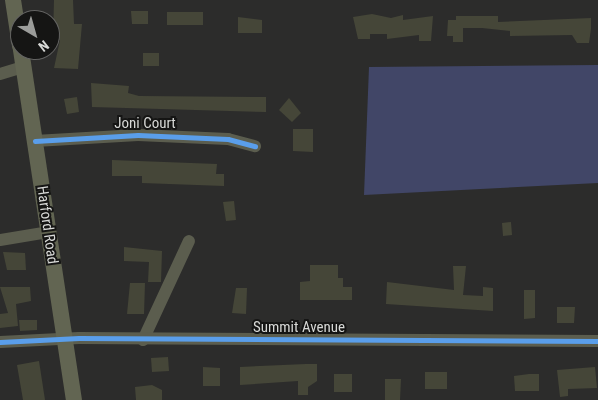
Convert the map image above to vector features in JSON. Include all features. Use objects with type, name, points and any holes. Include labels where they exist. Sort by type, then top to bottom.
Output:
[{"type":"main road","name":"Harford Road","points":[[22,60],[74,400]]},
{"type":"street","points":[[0,74],[23,67]]},
{"type":"street","name":"Joni Court","points":[[35,141],[138,135],[228,139],[255,146]]},
{"type":"street","points":[[0,240],[48,232]]},
{"type":"street","points":[[143,340],[189,241]]},
{"type":"street","name":"Summit Avenue","points":[[0,342],[64,338],[143,340],[598,341]]},
{"type":"shaded area","points":[[598,65],[598,183],[364,195],[369,67]]},
{"type":"building","points":[[54,0],[73,0],[74,24],[82,24],[78,69],[54,68],[56,60],[60,60],[60,10],[54,10]]},
{"type":"building","points":[[131,11],[148,11],[148,24],[132,24]]},
{"type":"building","points":[[167,12],[203,12],[203,25],[167,25]]},
{"type":"building","points":[[372,14],[391,18],[403,15],[403,20],[433,16],[431,41],[419,41],[419,35],[387,39],[387,34],[370,34],[370,39],[358,39],[353,17]]},
{"type":"building","points":[[456,16],[498,16],[498,22],[591,18],[589,43],[577,43],[572,35],[510,36],[510,31],[482,28],[463,28],[463,42],[453,42],[453,36],[447,36],[448,20],[456,20]]},
{"type":"building","points":[[238,17],[262,20],[262,33],[238,33]]},
{"type":"building","points":[[143,53],[159,53],[159,66],[143,66]]},
{"type":"building","points":[[91,83],[129,86],[128,93],[139,96],[266,97],[266,112],[92,107]]},
{"type":"building","points":[[77,97],[79,112],[67,114],[64,99]]},
{"type":"building","points":[[289,98],[301,113],[292,122],[279,110]]},
{"type":"building","points":[[293,129],[313,129],[313,152],[293,151]]},
{"type":"building","points":[[112,160],[217,164],[216,174],[224,174],[224,186],[142,183],[142,176],[112,176]]},
{"type":"building","points":[[234,201],[236,220],[226,221],[223,202]]},
{"type":"building","points":[[511,222],[512,235],[503,236],[502,223]]},
{"type":"building","points":[[124,247],[162,251],[161,282],[148,282],[149,262],[124,261]]},
{"type":"building","points":[[3,252],[25,253],[26,270],[7,270]]},
{"type":"building","points":[[310,265],[338,265],[338,278],[343,278],[343,287],[352,287],[352,300],[300,300],[300,282],[310,281]]},
{"type":"building","points":[[453,266],[466,266],[463,295],[483,296],[483,287],[493,288],[493,311],[386,304],[387,282],[454,290]]},
{"type":"building","points":[[130,283],[145,283],[144,314],[127,314]]},
{"type":"building","points":[[0,287],[30,287],[31,301],[16,304],[18,326],[0,328],[0,314],[8,313]]},
{"type":"building","points":[[236,288],[247,288],[246,314],[232,313]]},
{"type":"building","points":[[524,290],[535,290],[535,318],[524,319]]},
{"type":"building","points":[[557,307],[575,307],[574,323],[557,323]]},
{"type":"building","points":[[19,320],[37,320],[37,330],[20,331]]},
{"type":"building","points":[[168,357],[169,371],[152,372],[151,358]]},
{"type":"building","points":[[39,361],[45,400],[23,400],[17,365]]},
{"type":"building","points":[[317,364],[317,381],[308,387],[308,395],[298,395],[298,381],[240,385],[240,367]]},
{"type":"building","points":[[203,367],[220,368],[220,386],[203,386]]},
{"type":"building","points":[[595,367],[597,388],[568,389],[568,396],[560,397],[557,370]]},
{"type":"building","points":[[425,372],[447,372],[447,389],[425,389]]},
{"type":"building","points":[[334,374],[352,374],[352,392],[334,392]]},
{"type":"building","points":[[539,374],[539,391],[515,391],[514,376]]},
{"type":"building","points":[[385,379],[401,379],[400,400],[385,400]]},
{"type":"building","points":[[152,385],[162,390],[162,400],[136,400],[135,387]]},
{"type":"cycle path","points":[[35,141],[138,135],[228,139],[255,146]]},
{"type":"cycle path","points":[[0,342],[79,338],[598,341]]}]
